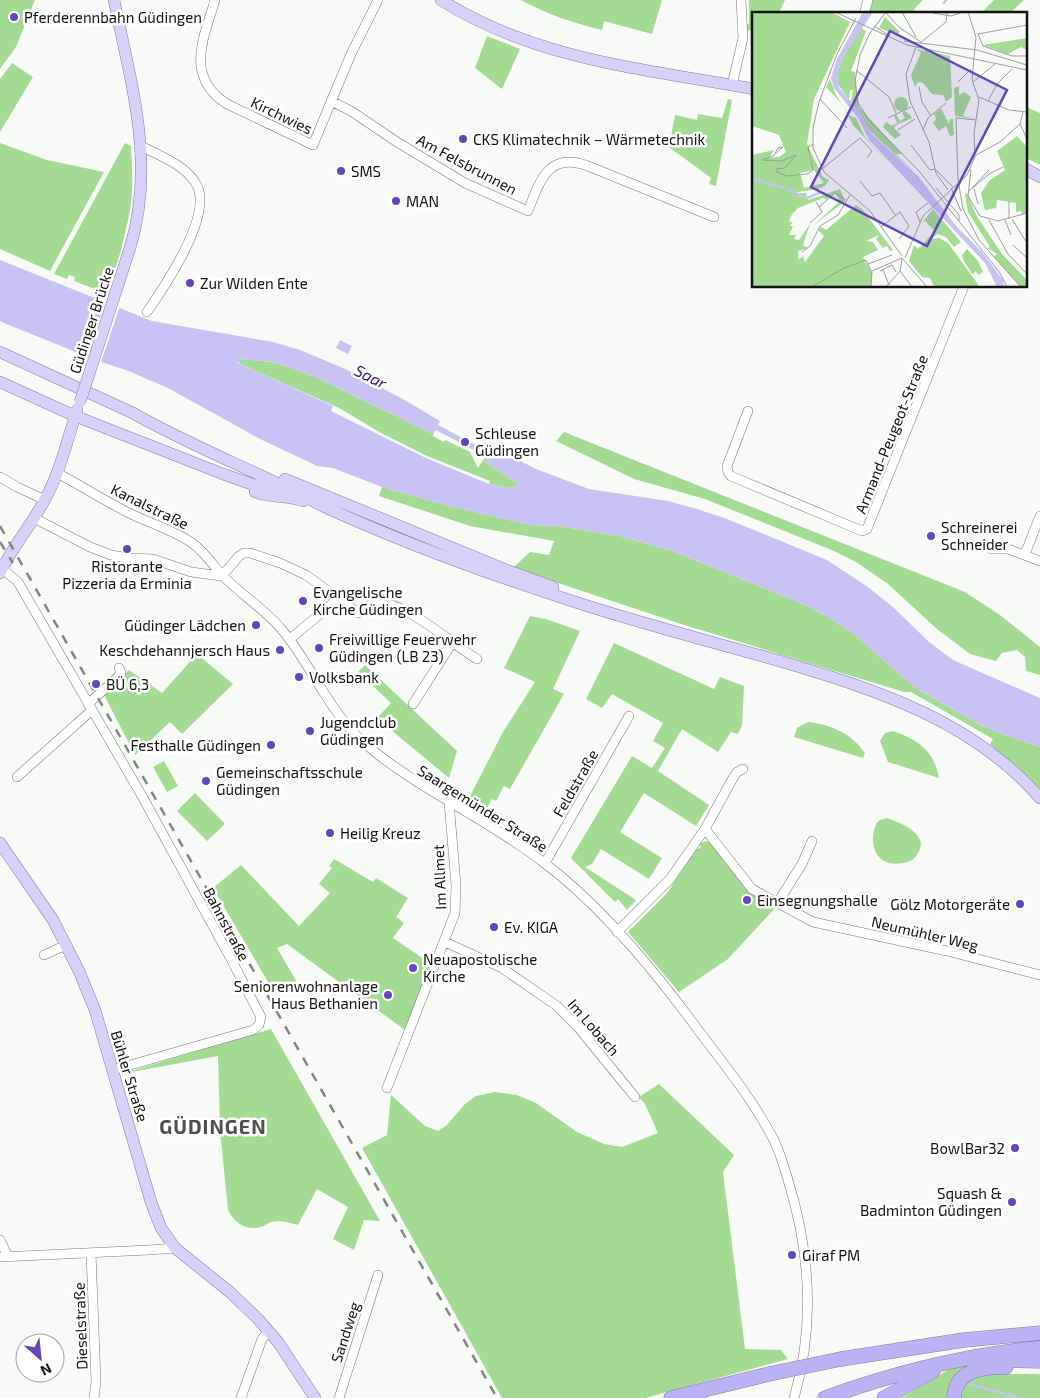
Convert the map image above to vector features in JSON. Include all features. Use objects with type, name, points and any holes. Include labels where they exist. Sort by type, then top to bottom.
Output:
[{"type":"highway","points":[[671,1398],[769,1374],[898,1349],[964,1340],[1040,1333]]},
{"type":"highway","points":[[825,1398],[920,1368],[987,1355],[1040,1348]]},
{"type":"highway","points":[[884,1398],[929,1373],[959,1362],[974,1360],[1040,1361]]},
{"type":"highway","points":[[954,1398],[958,1382],[969,1372],[988,1367],[1040,1367]]},
{"type":"main road","name":"Güdinger Brücke","points":[[1,569],[45,500],[57,473],[134,234],[140,197],[141,146],[134,99],[114,0]]},
{"type":"main road","points":[[441,0],[471,18],[552,50],[607,64],[752,89]]},
{"type":"main road","points":[[1028,170],[1040,177]]},
{"type":"main road","points":[[0,352],[129,411],[314,491],[509,570],[670,626],[680,632]]},
{"type":"main road","points":[[0,358],[16,359]]},
{"type":"main road","points":[[0,382],[75,416],[257,486],[268,488],[289,485],[314,491]]},
{"type":"main road","points":[[129,411],[157,427],[327,508],[501,577],[638,622],[680,632],[852,683],[912,706],[956,728],[974,740],[1006,765],[1040,798]]},
{"type":"main road","points":[[223,474],[250,490],[263,495],[292,498],[327,508]]},
{"type":"main road","name":"Bühler Straße","points":[[0,843],[53,920],[95,1010],[151,1202],[161,1228],[175,1248],[251,1311],[278,1342],[315,1398]]},
{"type":"street","name":"Kirchwies","points":[[215,0],[200,50],[199,60],[208,85],[219,99],[313,145],[351,54],[378,0]]},
{"type":"street","points":[[732,85],[743,38],[741,0]]},
{"type":"street","points":[[743,38],[752,37]]},
{"type":"street","name":"Am Felsbrunnen","points":[[331,101],[465,183],[528,211],[539,182],[547,170],[558,164],[572,162],[588,166],[714,217]]},
{"type":"street","points":[[141,146],[186,171],[199,188],[201,203],[194,228],[177,266],[147,312]]},
{"type":"street","name":"Armand-Peugeot-Straße","points":[[748,412],[727,466],[731,476],[859,530],[867,529],[963,288]]},
{"type":"street","name":"Kanalstraße","points":[[57,473],[130,514],[191,542],[209,558],[222,576]]},
{"type":"street","points":[[0,477],[45,500]]},
{"type":"street","points":[[1025,554],[1040,516]]},
{"type":"street","points":[[34,518],[90,547],[111,555],[154,559],[191,572],[222,576],[238,556],[250,552],[306,575],[358,613],[370,604],[376,603],[408,611],[477,659]]},
{"type":"street","points":[[991,549],[1008,549],[1040,561]]},
{"type":"street","name":"Bahnstraße","points":[[1,569],[18,582],[151,814],[261,1017],[259,1025],[253,1030],[113,1070]]},
{"type":"street","name":"Saargemünder Straße","points":[[222,576],[270,617],[290,640],[336,710],[357,736],[404,774],[503,834],[545,863],[591,904],[651,970],[756,1110],[776,1145],[800,1222],[807,1263],[808,1308],[804,1357],[794,1398]]},
{"type":"street","points":[[290,640],[338,599]]},
{"type":"street","points":[[413,704],[452,643]]},
{"type":"street","points":[[16,778],[90,707],[120,675],[119,668]]},
{"type":"street","name":"Feldstraße","points":[[545,863],[629,716]]},
{"type":"street","points":[[617,932],[670,879],[704,829],[737,772],[743,770]]},
{"type":"street","name":"Im Allmet","points":[[387,1088],[453,920],[456,905],[449,802]]},
{"type":"street","name":"Neumühler Weg","points":[[704,829],[748,886],[813,922],[947,951],[1040,975]]},
{"type":"street","points":[[778,902],[802,864],[812,841]]},
{"type":"street","name":"Im Lobach","points":[[445,942],[511,973],[557,1006],[577,1026],[635,1098]]},
{"type":"street","points":[[44,955],[66,945]]},
{"type":"street","points":[[0,1240],[4,1257],[175,1248]]},
{"type":"street","name":"Dieselstraße","points":[[91,1253],[96,1381],[94,1398]]},
{"type":"street","name":"Sandweg","points":[[339,1398],[378,1275]]},
{"type":"street","points":[[241,1398],[255,1356],[264,1336],[269,1331]]},
{"type":"green space","name":"Pferderennbahn Güdingen","points":[[0,0],[35,0],[16,47],[0,69]]},
{"type":"green space","points":[[521,0],[662,0],[652,34],[604,21],[602,30],[550,14]]},
{"type":"green space","points":[[749,0],[785,0],[780,11],[782,12],[752,12],[752,31],[746,30],[744,25],[749,24]]},
{"type":"green space","points":[[873,0],[923,0],[913,12],[870,12]]},
{"type":"green space","points":[[994,0],[1024,0],[1011,12],[982,12]]},
{"type":"green space","points":[[487,36],[520,49],[502,89],[475,68]]},
{"type":"green space","points":[[12,63],[33,77],[0,132],[0,79]]},
{"type":"green space","points":[[728,99],[732,100],[716,186],[709,184],[711,178],[669,147],[675,115],[697,120],[698,114],[722,118]]},
{"type":"green space","points":[[1028,108],[1040,113],[1040,165],[1028,159]]},
{"type":"green space","points":[[0,143],[47,160],[104,172],[50,271],[0,249]]},
{"type":"green space","points":[[125,143],[131,146],[132,190],[129,214],[113,274],[103,288],[95,289],[74,281],[75,277],[69,275],[67,279],[54,274]]},
{"type":"green space","points":[[240,359],[273,362],[318,378],[433,434],[433,436],[444,442],[445,440],[470,452],[478,468],[483,460],[516,482],[516,486],[511,488],[489,484],[490,481],[427,456],[381,433],[339,408],[240,364],[238,361]]},
{"type":"green space","points":[[564,432],[965,592],[1000,615],[1040,647],[1040,675],[1026,671],[1025,657],[1017,650],[1002,653],[996,661],[970,654],[937,629],[888,584],[856,562],[834,551],[705,499],[634,479],[556,441]]},
{"type":"green space","points":[[382,487],[446,505],[530,525],[559,526],[620,536],[673,551],[806,605],[855,635],[916,688],[984,727],[1040,747],[1040,789],[990,744],[993,739],[911,692],[904,692],[681,624],[513,568],[530,552],[549,555],[554,541],[470,526],[379,496]]},
{"type":"green space","points":[[530,616],[546,619],[580,631],[553,689],[564,694],[510,789],[504,786],[496,801],[492,799],[484,814],[466,804],[503,732],[535,682],[504,668]]},
{"type":"green space","points":[[614,643],[714,689],[720,677],[744,686],[742,725],[738,734],[731,732],[718,752],[682,729],[658,771],[709,805],[696,826],[644,793],[620,832],[662,858],[649,879],[601,849],[592,864],[585,867],[636,900],[627,910],[618,899],[615,902],[571,858],[632,756],[652,768],[665,748],[653,741],[663,723],[612,694],[602,708],[586,699]]},
{"type":"green space","points":[[197,654],[233,684],[182,734],[170,722],[135,755],[104,695],[129,670],[162,693]]},
{"type":"green space","points":[[365,665],[457,751],[449,778],[378,717],[391,703],[358,672]]},
{"type":"green space","points":[[808,722],[825,725],[847,735],[865,753],[863,758],[794,737],[797,728]]},
{"type":"green space","points":[[893,731],[910,738],[924,747],[937,768],[939,778],[888,762],[880,741],[885,733]]},
{"type":"green space","points":[[164,761],[178,786],[167,792],[153,767]]},
{"type":"green space","points":[[195,793],[225,824],[207,841],[177,811]]},
{"type":"green space","points":[[887,818],[906,826],[917,835],[921,846],[915,858],[898,864],[885,861],[876,853],[873,839],[874,830],[879,821]]},
{"type":"green space","points":[[706,841],[710,842],[748,890],[777,906],[728,959],[679,992],[628,932],[667,893],[696,850],[701,847],[700,844]]},
{"type":"green space","points":[[334,859],[373,882],[376,878],[408,898],[396,917],[404,923],[393,938],[431,964],[405,1030],[287,944],[277,948],[298,984],[275,994],[213,888],[241,865],[299,926],[330,893],[319,884],[332,868],[329,866]]},
{"type":"green space","points":[[271,1029],[380,1221],[364,1220],[354,1250],[333,1239],[348,1207],[317,1189],[298,1225],[274,1221],[258,1228],[253,1228],[243,1226],[231,1215],[228,1210],[220,1129],[218,1056],[121,1074]]},
{"type":"green space","points":[[659,1084],[734,1155],[723,1172],[745,1349],[781,1350],[788,1359],[645,1398],[502,1398],[362,1148],[387,1135],[391,1095],[425,1126],[438,1131],[447,1125],[465,1104],[476,1096],[495,1092],[517,1095],[536,1103],[577,1132],[604,1144],[622,1147],[658,1133],[645,1104],[639,1097]]},
{"type":"green space","points":[[985,1348],[957,1378],[949,1398],[901,1398],[948,1370],[966,1351]]},
{"type":"green space","points":[[988,1374],[1040,1374],[1040,1398],[960,1398],[964,1387],[969,1381]]},
{"type":"shaded area","points":[[0,260],[152,321],[273,342],[300,350],[343,368],[403,399],[440,421],[438,425],[487,451],[490,445],[536,469],[589,489],[668,501],[727,519],[827,560],[868,587],[894,608],[929,642],[953,660],[1040,698],[1040,747],[984,727],[916,688],[855,635],[806,605],[673,551],[620,536],[559,526],[530,525],[446,505],[382,487],[333,468],[317,466],[260,439],[168,388],[0,321]],"holes":[[[240,359],[273,362],[318,378],[433,434],[436,430],[485,456],[483,460],[516,482],[516,486],[511,488],[489,484],[426,458],[331,411],[333,406],[238,363]]]},
{"type":"shaded area","points":[[340,340],[352,346],[348,354],[336,348]]},
{"type":"pier","points":[[106,300],[120,306],[100,365],[86,359]]},
{"type":"waterway","points":[[308,430],[350,449]]},
{"type":"waterway","points":[[970,1384],[1019,1398]]},
{"type":"railway","points":[[0,526],[497,1398]]},
{"type":"railway","points":[[0,542],[13,563]]},
{"type":"place","name":"Pferderennbahn Güdingen","points":[[14,17]]},
{"type":"place","name":"CKS Klimatechnik – Wärmetechnik","points":[[463,139]]},
{"type":"place","name":"SMS","points":[[341,171]]},
{"type":"place","name":"MAN","points":[[396,201]]},
{"type":"place","name":"Zur Wilden Ente","points":[[190,283]]},
{"type":"place","name":"Schleuse Güdingen","points":[[465,442]]},
{"type":"place","name":"Schreinerei Schneider","points":[[931,536]]},
{"type":"place","name":"Ristorante Pizzeria da Erminia","points":[[127,549]]},
{"type":"place","name":"Evangelische Kirche Güdingen","points":[[303,601]]},
{"type":"place","name":"Güdinger Lädchen","points":[[256,625]]},
{"type":"place","name":"Freiwillige Feuerwehr Güdingen (LB 23)","points":[[319,648]]},
{"type":"place","name":"Keschdehannjersch Haus","points":[[280,650]]},
{"type":"place","name":"Volksbank","points":[[299,677]]},
{"type":"place","name":"BÜ 6,3","points":[[96,684]]},
{"type":"place","name":"Jugendclub Güdingen","points":[[310,731]]},
{"type":"place","name":"Festhalle Güdingen","points":[[271,745]]},
{"type":"place","name":"Gemeinschaftsschule Güdingen","points":[[206,781]]},
{"type":"place","name":"Heilig Kreuz","points":[[330,833]]},
{"type":"place","name":"Einsegnungshalle","points":[[747,900]]},
{"type":"place","name":"Gölz Motorgeräte","points":[[1020,904]]},
{"type":"place","name":"Ev. KIGA","points":[[494,927]]},
{"type":"place","name":"Neuapostolische Kirche","points":[[413,968]]},
{"type":"place","name":"Seniorenwohnanlage Haus Bethanien","points":[[388,995]]},
{"type":"place","name":"BowlBar32","points":[[1015,1148]]},
{"type":"place","name":"Squash & Badminton Güdingen","points":[[1012,1202]]},
{"type":"place","name":"Giraf PM","points":[[792,1255]]},
{"type":"district","name":"GÜDINGEN","points":[[213,1126]]},
{"type":"water label","name":"Saar","points":[[371,376]]}]
